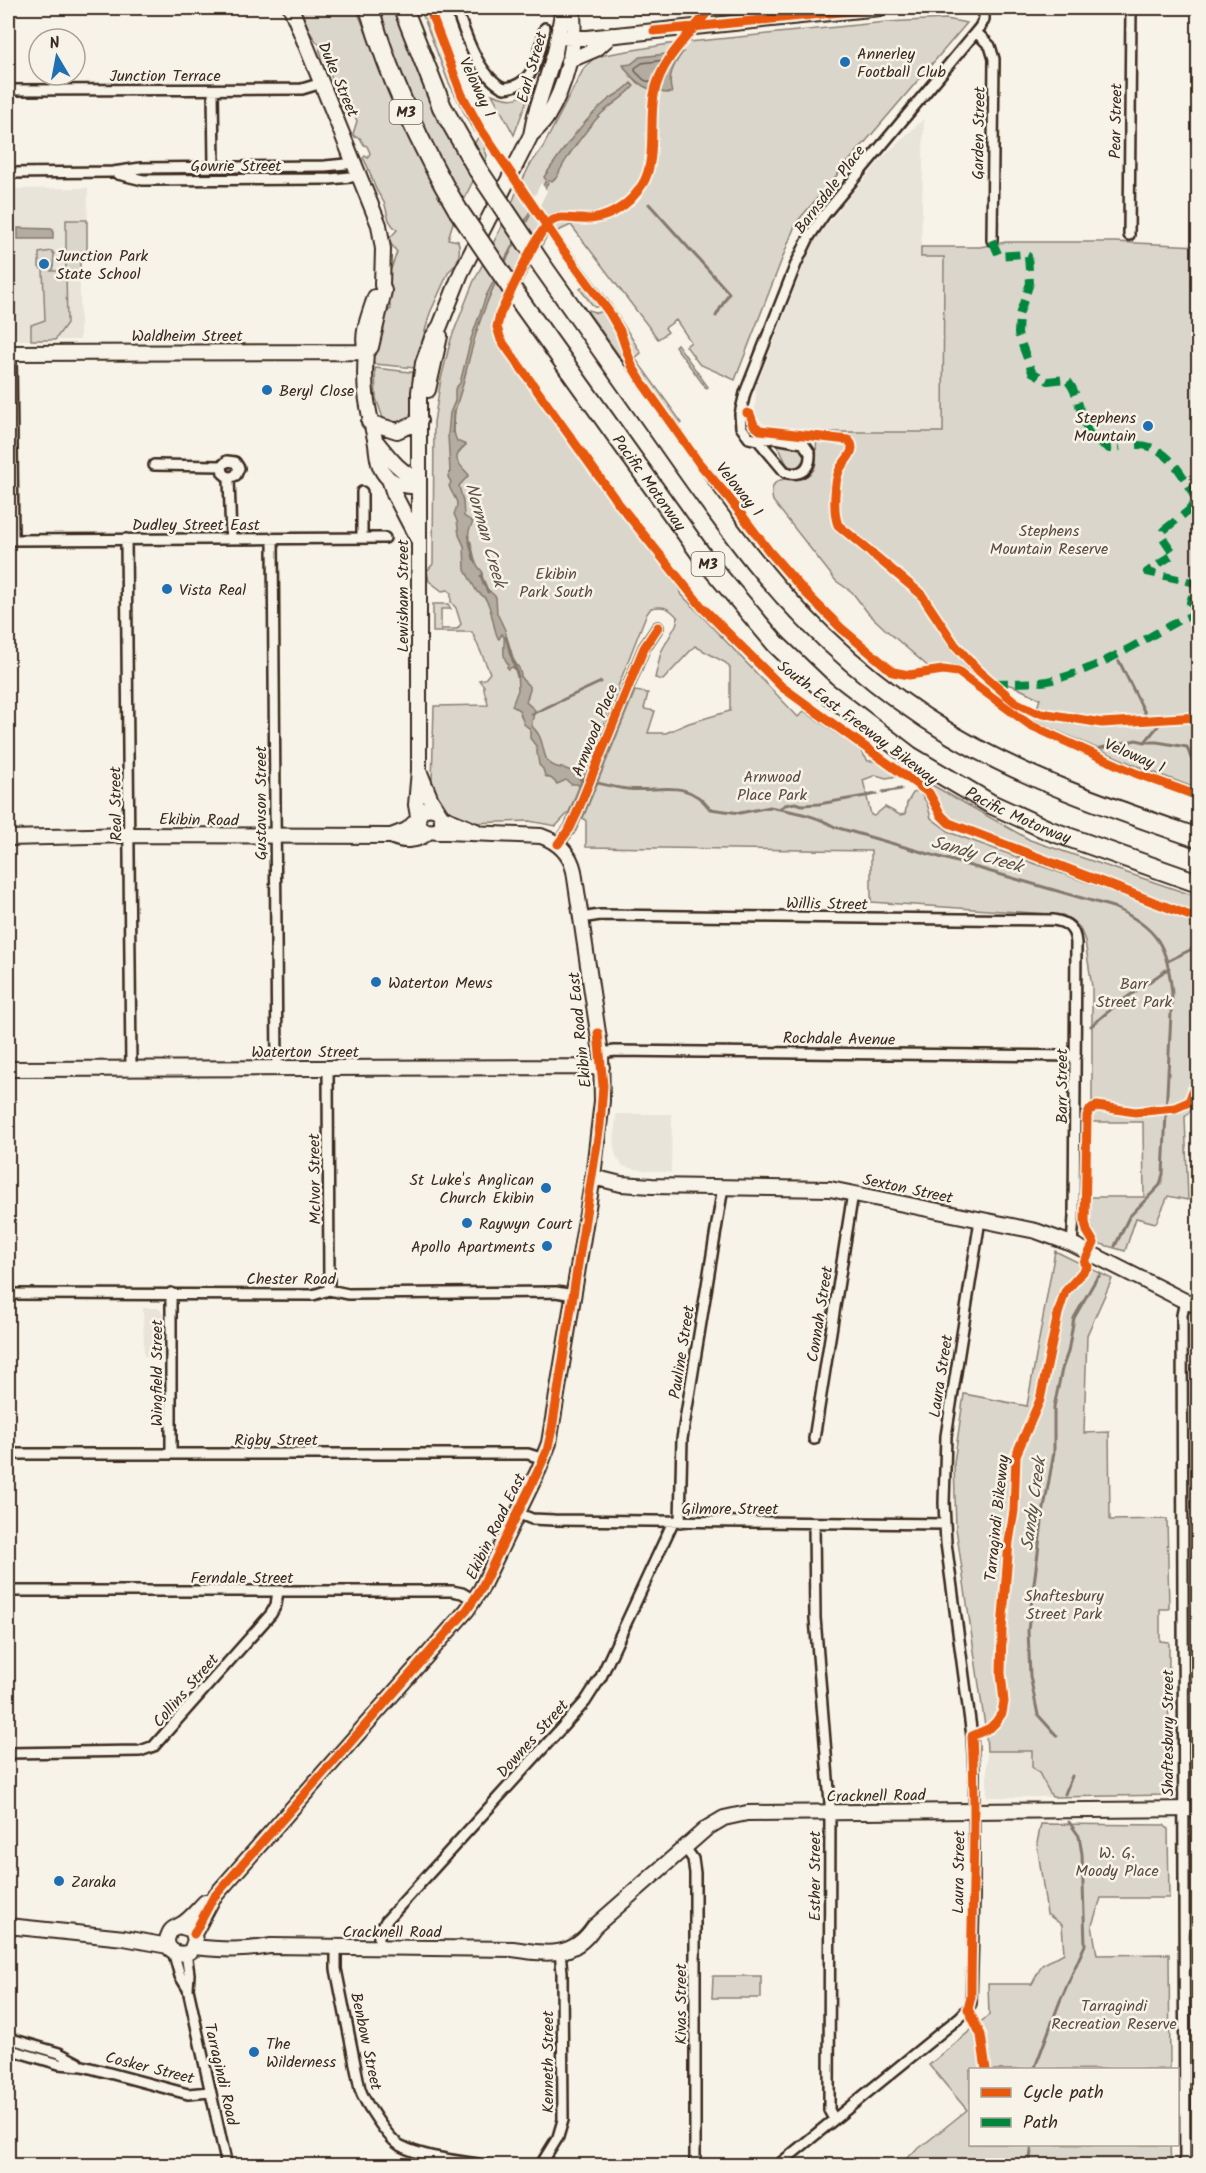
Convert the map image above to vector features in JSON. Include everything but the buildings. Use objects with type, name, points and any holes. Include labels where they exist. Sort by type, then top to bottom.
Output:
[{"type":"highway","name":"Pacific Motorway","points":[[369,8],[393,80],[409,117],[440,180],[458,210],[676,521],[730,591],[776,644],[833,698],[910,756],[991,804],[1065,836],[1198,883]]},
{"type":"highway","name":"M3","points":[[403,8],[442,107],[478,170],[543,267],[694,480],[754,561],[802,615],[853,662],[911,708],[980,751],[1063,790],[1198,838]]},
{"type":"street","name":"Duke Street","points":[[291,8],[376,213],[382,237],[382,285],[377,290],[366,326],[364,345],[366,352]]},
{"type":"street","name":"Earl Street","points":[[456,8],[483,70],[499,86],[509,88],[524,82],[534,69],[545,28]]},
{"type":"street","name":"Earl Street","points":[[531,135],[546,119],[555,101],[568,62],[563,8]]},
{"type":"street","name":"Earl Street","points":[[507,186],[531,135],[535,115],[550,70],[565,37],[572,8]]},
{"type":"street","points":[[565,37],[612,35],[880,8]]},
{"type":"street","name":"Barnsdale Place","points":[[758,441],[785,472],[791,474],[801,472],[809,464],[810,453],[803,443],[775,438],[758,441],[749,438],[743,431],[740,418],[742,402],[809,237],[824,215],[983,23],[984,8]]},
{"type":"street","name":"Pear Street","points":[[1129,235],[1131,8]]},
{"type":"street","name":"Garden Street","points":[[976,32],[990,46],[994,59],[992,240]]},
{"type":"street","points":[[568,62],[596,49],[612,35]]},
{"type":"street","name":"Junction Terrace","points":[[8,90],[302,89],[322,83]]},
{"type":"street","points":[[213,90],[214,166]]},
{"type":"street","name":"Gowrie Street","points":[[8,173],[113,172],[141,168],[214,166],[325,166],[358,170]]},
{"type":"street","name":"Gowrie Street","points":[[113,172],[143,180],[330,179],[358,170]]},
{"type":"street","name":"Lewisham Street","points":[[418,818],[419,392],[423,363],[461,273],[507,186]]},
{"type":"street","points":[[366,352],[364,384],[376,455],[418,540]]},
{"type":"street","name":"Waldheim Street","points":[[9,353],[366,352]]},
{"type":"street","points":[[9,353],[10,540]]},
{"type":"street","points":[[369,422],[397,431],[420,421]]},
{"type":"street","points":[[375,440],[395,465],[419,483]]},
{"type":"street","points":[[154,465],[222,466],[228,461],[235,462],[239,468],[236,475],[229,478],[231,539]]},
{"type":"street","points":[[389,479],[400,484],[419,483]]},
{"type":"street","points":[[362,492],[362,538]]},
{"type":"street","name":"Gustavson Street","points":[[273,538],[277,1068]]},
{"type":"street","name":"Dudley Street East","points":[[10,540],[385,538]]},
{"type":"street","name":"Real Street","points":[[126,539],[131,1069]]},
{"type":"street","name":"Arnwood Place","points":[[558,844],[576,815],[644,648],[658,627]]},
{"type":"street","name":"Lewisham Street","points":[[419,770],[430,801],[439,813]]},
{"type":"street","points":[[391,836],[407,830],[424,809],[433,808],[480,833]]},
{"type":"street","points":[[432,832],[442,825],[439,813]]},
{"type":"street","points":[[418,818],[420,828],[432,832],[535,835],[558,844]]},
{"type":"street","name":"Ekibin Road","points":[[8,838],[130,835],[391,836],[399,840],[416,839],[432,832]]},
{"type":"street","name":"Ekibin Road East","points":[[182,1941],[205,1903],[213,1898],[474,1600],[544,1459],[552,1429],[574,1295],[593,1177],[602,1101],[602,1060],[573,866],[558,844]]},
{"type":"street","name":"Willis Street","points":[[581,918],[600,915],[1053,920],[1064,922],[1071,928]]},
{"type":"street","name":"Barr Street","points":[[1071,928],[1076,943],[1072,1245]]},
{"type":"street","name":"Rochdale Avenue","points":[[602,1060],[615,1051],[1076,1056]]},
{"type":"street","name":"Waterton Street","points":[[8,1069],[328,1068],[602,1060]]},
{"type":"street","name":"McIvor Street","points":[[328,1068],[329,1290]]},
{"type":"street","name":"Sexton Street","points":[[593,1177],[631,1185],[824,1188],[854,1193],[1046,1234],[1192,1303]]},
{"type":"street","name":"Pauline Street","points":[[676,1522],[682,1439],[723,1188]]},
{"type":"street","name":"Connah Street","points":[[814,1439],[854,1193]]},
{"type":"street","name":"Laura Street","points":[[777,2166],[960,2017],[970,2006],[974,1810],[972,1736],[949,1572],[944,1466],[946,1436],[980,1220]]},
{"type":"street","name":"Chester Road","points":[[8,1294],[313,1294],[329,1290],[348,1294],[556,1292],[574,1295]]},
{"type":"street","name":"Wingfield Street","points":[[171,1293],[171,1454]]},
{"type":"street","name":"Shaftesbury Street","points":[[1185,2166],[1182,1315],[1192,1303]]},
{"type":"street","name":"Rigby Street","points":[[8,1454],[528,1454],[544,1459]]},
{"type":"street","name":"Gilmore Street","points":[[518,1513],[532,1520],[945,1524]]},
{"type":"street","name":"Downes Street","points":[[379,1947],[382,1925],[585,1702],[601,1677],[676,1522]]},
{"type":"street","name":"Esther Street","points":[[814,1523],[814,1601],[830,1811],[829,2111],[834,2119]]},
{"type":"street","name":"Ferndale Street","points":[[8,1591],[456,1591],[474,1600]]},
{"type":"street","name":"Collins Street","points":[[8,1753],[140,1751],[154,1746],[271,1614],[276,1605],[278,1591]]},
{"type":"street","name":"Cracknell Road","points":[[513,1949],[560,1952],[578,1945],[594,1927],[684,1846],[707,1828],[731,1816],[747,1813],[830,1811],[1198,1809]]},
{"type":"street","name":"Kivas Street","points":[[684,1846],[693,1859],[695,1873],[695,2166]]},
{"type":"street","name":"Cracknell Road","points":[[8,1926],[124,1938],[182,1941],[204,1937],[220,1942],[255,1942],[270,1946],[513,1949],[562,1945],[594,1927]]},
{"type":"street","name":"Tarragindi Road","points":[[182,1941],[189,1974],[188,1989],[227,2166]]},
{"type":"street","name":"Benbow Street","points":[[336,1947],[336,1969],[360,2089],[366,2104],[398,2145],[414,2152],[489,2166]]},
{"type":"street","name":"Kenneth Street","points":[[540,2166],[558,2137],[562,2125],[560,1952]]},
{"type":"street","name":"Cosker Street","points":[[8,2038],[59,2052],[83,2066]]},
{"type":"street","name":"Cosker Street","points":[[8,2049],[59,2064],[83,2066],[188,2094],[210,2092]]},
{"type":"shaded area","points":[[924,119],[921,256],[944,257],[943,433],[800,432],[764,425],[755,414],[756,387],[812,244],[886,154]]},
{"type":"shaded area","name":"Junction Park State School","points":[[88,188],[87,257],[80,257],[80,340],[8,340],[8,189]]},
{"type":"shaded area","points":[[616,1114],[672,1114],[671,1173],[623,1166],[616,1156],[614,1146]]},
{"type":"shaded area","points":[[143,1308],[158,1308],[163,1314],[163,1356],[144,1356]]},
{"type":"shaded area","points":[[987,1751],[1032,1751],[1032,1767],[1039,1773],[1052,1797],[987,1797]]},
{"type":"green space","points":[[299,8],[356,8],[409,138],[454,219],[448,239],[458,241],[458,258],[449,271],[430,313],[415,368],[375,364],[371,357],[384,323],[382,314],[391,309],[386,292],[389,281],[387,273],[391,269],[397,252],[388,240],[397,230],[390,222],[384,203],[363,158],[365,156],[368,158],[370,153],[367,146],[353,134],[357,121],[353,112],[346,114],[343,112],[328,66],[321,54],[320,45],[312,36]]},
{"type":"green space","points":[[378,8],[394,8],[425,89],[474,179],[463,201],[425,131],[395,58]]},
{"type":"green space","points":[[420,8],[426,8],[453,79],[486,143],[485,163],[474,144],[479,136],[474,132],[448,81]]},
{"type":"green space","points":[[639,8],[721,8],[639,15]]},
{"type":"green space","points":[[946,19],[967,23],[796,223],[735,380],[699,364],[686,346],[691,342],[676,320],[665,328],[668,332],[658,339],[571,225],[547,236],[493,331],[580,454],[672,575],[682,595],[798,717],[804,711],[860,750],[868,761],[875,761],[898,776],[886,778],[876,775],[863,780],[871,815],[874,816],[885,807],[900,815],[905,814],[907,803],[913,793],[919,791],[927,803],[931,818],[951,833],[1198,923],[1198,1088],[1192,1109],[1185,1117],[1188,1200],[1168,1196],[1156,1223],[1136,1218],[1125,1251],[1097,1243],[1090,1220],[1091,1197],[1144,1197],[1143,1122],[1092,1122],[1092,987],[1085,941],[1080,928],[1073,921],[1063,915],[871,902],[871,851],[586,847],[586,821],[583,818],[635,691],[648,693],[644,709],[655,711],[648,733],[666,733],[689,723],[730,711],[730,668],[726,663],[695,646],[663,680],[655,678],[661,652],[678,618],[669,610],[663,607],[651,608],[646,615],[569,812],[556,826],[529,821],[468,823],[446,811],[432,784],[434,706],[488,705],[484,686],[479,680],[485,679],[490,673],[472,632],[433,632],[433,604],[448,604],[451,609],[441,609],[441,629],[457,629],[461,624],[456,608],[451,602],[451,593],[448,590],[442,591],[429,581],[427,571],[433,564],[434,422],[441,379],[451,339],[473,283],[530,165],[543,147],[584,68],[593,59],[604,55],[669,44],[887,22]]},
{"type":"green space","points":[[530,92],[514,135],[492,94],[512,99]]},
{"type":"green space","points":[[66,220],[87,220],[87,257],[80,257],[80,272],[66,272],[67,323],[55,340],[31,340],[31,325],[45,320],[43,270],[39,267],[39,253],[52,251],[54,254],[51,271],[66,271]]},
{"type":"green space","name":"Stephens Mountain Reserve","points":[[1006,242],[1115,242],[1198,246],[1198,789],[1137,766],[1033,720],[1040,699],[1014,686],[970,676],[953,668],[931,669],[868,613],[852,592],[836,581],[773,501],[774,484],[780,480],[802,477],[814,469],[818,432],[943,432],[944,257],[921,257],[921,247],[980,247]]},
{"type":"green space","points":[[568,247],[610,303],[641,353],[635,358],[682,423],[676,427],[639,374],[622,331],[611,311],[565,250]]},
{"type":"green space","points":[[586,284],[600,303],[599,307],[594,307],[580,289]]},
{"type":"green space","points":[[589,310],[596,313],[605,311],[610,317],[630,367],[627,367],[588,312]]},
{"type":"green space","points":[[677,344],[708,387],[706,388],[675,346]]},
{"type":"green space","points":[[375,368],[418,373],[412,410],[400,426],[384,421],[376,398]]},
{"type":"green space","points":[[783,442],[798,446],[805,453],[806,457],[797,468],[792,468],[787,464],[777,446]]},
{"type":"green space","points":[[925,781],[1030,840],[1198,897],[1198,913],[958,825],[943,814],[931,792],[921,783]]},
{"type":"green space","name":"Shaftesbury Street Park","points":[[1055,1251],[1112,1279],[1087,1335],[1084,1433],[1109,1432],[1110,1520],[1167,1519],[1169,1609],[1160,1609],[1160,1641],[1169,1642],[1168,1795],[1052,1797],[1039,1773],[1032,1767],[1032,1751],[987,1751],[956,1528],[954,1463],[964,1394],[1027,1406]]},
{"type":"green space","name":"Tarragindi Recreation Reserve","points":[[1041,1824],[1164,1825],[1168,1829],[1169,1898],[1101,1898],[1092,1925],[1097,1955],[1169,1954],[1170,2068],[969,2068],[969,2146],[1170,2146],[1171,2165],[898,2165],[967,2110],[929,2065],[989,2015],[988,1984],[1032,1984],[1042,1965],[1064,1953],[1062,1925],[1047,1914],[1037,1843]]},
{"type":"green space","points":[[713,1976],[761,1976],[761,1998],[712,1998]]},
{"type":"water","points":[[683,52],[672,71],[670,82],[672,93],[644,86],[627,72],[623,65],[631,64],[640,57]]},
{"type":"water","points":[[631,83],[634,86],[601,114],[570,153],[557,177],[549,181],[514,246],[497,279],[474,339],[453,426],[457,441],[466,445],[458,454],[457,461],[469,475],[459,486],[464,516],[473,522],[469,531],[470,546],[474,559],[482,571],[483,585],[496,597],[497,613],[505,630],[510,655],[519,668],[522,679],[530,687],[526,702],[535,710],[532,725],[541,740],[549,763],[583,777],[579,786],[566,780],[557,784],[545,776],[539,765],[536,746],[530,738],[530,729],[524,724],[519,710],[512,706],[518,690],[517,670],[507,667],[504,637],[502,634],[498,638],[489,606],[482,595],[477,592],[465,570],[464,546],[454,514],[457,502],[449,486],[451,482],[448,477],[450,471],[448,435],[450,413],[455,401],[455,389],[460,383],[471,339],[486,296],[546,180],[544,177],[573,136],[590,117]]},
{"type":"water","points":[[18,228],[53,229],[53,239],[18,239]]},
{"type":"pier","points":[[541,183],[547,191],[539,207],[533,199]]},
{"type":"waterway","points":[[649,204],[729,293],[716,316]]},
{"type":"waterway","name":"Norman Creek","points":[[453,432],[454,412]]},
{"type":"waterway","name":"Norman Creek","points":[[470,542],[474,559]]},
{"type":"waterway","name":"Norman Creek","points":[[481,576],[488,592]]},
{"type":"waterway","name":"Norman Creek","points":[[506,637],[518,677]]},
{"type":"waterway","points":[[1119,661],[1146,715]]},
{"type":"waterway","points":[[532,714],[601,682]]},
{"type":"waterway","points":[[1145,742],[1162,721]]},
{"type":"waterway","name":"Norman Creek","points":[[1083,752],[1136,740],[1157,742],[1187,747],[1191,758],[1198,764]]},
{"type":"waterway","name":"Norman Creek","points":[[580,779],[627,789],[672,788],[682,790],[701,799],[710,809],[740,813],[770,807],[779,809],[795,803],[819,804],[877,794]]},
{"type":"waterway","name":"Norman Creek","points":[[883,792],[901,789]]},
{"type":"waterway","name":"Sandy Creek","points":[[779,809],[808,815],[835,827],[1113,907],[1140,923],[1158,940],[1167,962],[1172,993],[1163,1174],[1160,1185],[1129,1217],[1115,1246]]},
{"type":"waterway","points":[[1168,961],[1198,946]]},
{"type":"waterway","points":[[1091,1026],[1116,1005],[1169,968]]},
{"type":"waterway","name":"Sandy Creek","points":[[1057,1736],[1038,1715],[1030,1676],[1028,1630],[1043,1514],[1054,1452],[1054,1407],[1074,1318],[1100,1275]]},
{"type":"waterway","name":"Sandy Creek","points":[[1065,1794],[1072,1776]]},
{"type":"waterway","name":"Sandy Creek","points":[[1035,2068],[1060,2001],[1085,1945],[1082,1854],[1079,1836],[1069,1822]]},
{"type":"waterway","name":"Sandy Creek","points":[[1029,2166],[1032,2146]]},
{"type":"marked path","points":[[992,240],[999,256],[1024,254],[1028,256],[1030,283],[1019,315],[1018,334],[1032,372],[1048,381],[1066,379],[1075,393],[1085,424],[1093,438],[1109,449],[1120,447]]},
{"type":"marked path","points":[[1137,445],[1148,446],[1166,456],[1180,472],[1196,501],[1188,511],[1164,530],[1163,538],[1174,554],[1147,572],[1196,583],[1190,602],[1198,604]]},
{"type":"marked path","points":[[993,683],[1041,682],[1066,676],[1116,656],[1198,611]]},
{"type":"cycle path","name":"Veloway 1","points":[[429,8],[462,95],[480,128],[564,251],[609,312],[620,331],[632,366],[643,384],[699,463],[805,592],[841,628],[893,672],[909,675],[943,670],[958,672],[1030,725],[1135,773],[1198,796]]},
{"type":"cycle path","name":"South East Freeway Bikeway","points":[[711,8],[677,48],[657,82],[653,105],[650,165],[647,176],[637,193],[624,206],[608,215],[590,219],[562,218],[550,222],[544,228],[500,314],[497,327],[501,340],[615,499],[702,607],[782,687],[929,793],[941,815],[949,823],[1198,919]]},
{"type":"cycle path","points":[[654,31],[880,8]]},
{"type":"cycle path","name":"Veloway 1","points":[[747,413],[760,430],[850,442],[852,451],[840,469],[836,481],[835,505],[838,525],[921,594],[955,645],[979,671],[1015,702],[1035,712],[1102,723],[1198,717]]},
{"type":"cycle path","points":[[558,844],[576,815],[644,648],[658,627]]},
{"type":"cycle path","points":[[194,1934],[213,1898],[467,1610],[481,1589],[539,1469],[547,1451],[552,1429],[600,1125],[603,1086],[598,1033]]},
{"type":"cycle path","name":"Tarragindi Bikeway","points":[[986,2068],[981,2035],[968,2009],[971,1997],[974,1834],[972,1736],[990,1728],[996,1722],[1002,1713],[1004,1702],[1001,1673],[1002,1629],[1009,1542],[1014,1511],[1016,1455],[1040,1400],[1058,1314],[1065,1292],[1088,1266],[1084,1263],[1094,1243],[1085,1222],[1087,1116],[1090,1110],[1097,1106],[1135,1112],[1175,1108],[1189,1102],[1198,1082]]},
{"type":"place","name":"Annerley Football Club","points":[[845,62]]},
{"type":"place","name":"Junction Park State School","points":[[44,264]]},
{"type":"place","name":"Beryl Close","points":[[267,390]]},
{"type":"place","name":"Stephens Mountain","points":[[1148,426]]},
{"type":"place","name":"Vista Real","points":[[167,589]]},
{"type":"place","name":"Waterton Mews","points":[[376,982]]},
{"type":"place","name":"St Luke's Anglican Church Ekibin","points":[[546,1188]]},
{"type":"place","name":"Raywyn Court","points":[[467,1223]]},
{"type":"place","name":"Apollo Apartments","points":[[547,1246]]},
{"type":"place","name":"Zaraka","points":[[59,1881]]},
{"type":"place","name":"The Wilderness","points":[[254,2052]]},
{"type":"park label","name":"Ekibin Park South","points":[[556,582]]},
{"type":"park label","name":"Arnwood Place Park","points":[[772,785]]},
{"type":"park label","name":"Barr Street Park","points":[[1134,992]]},
{"type":"park label","name":"W. G. Moody Place","points":[[1117,1861]]}]
